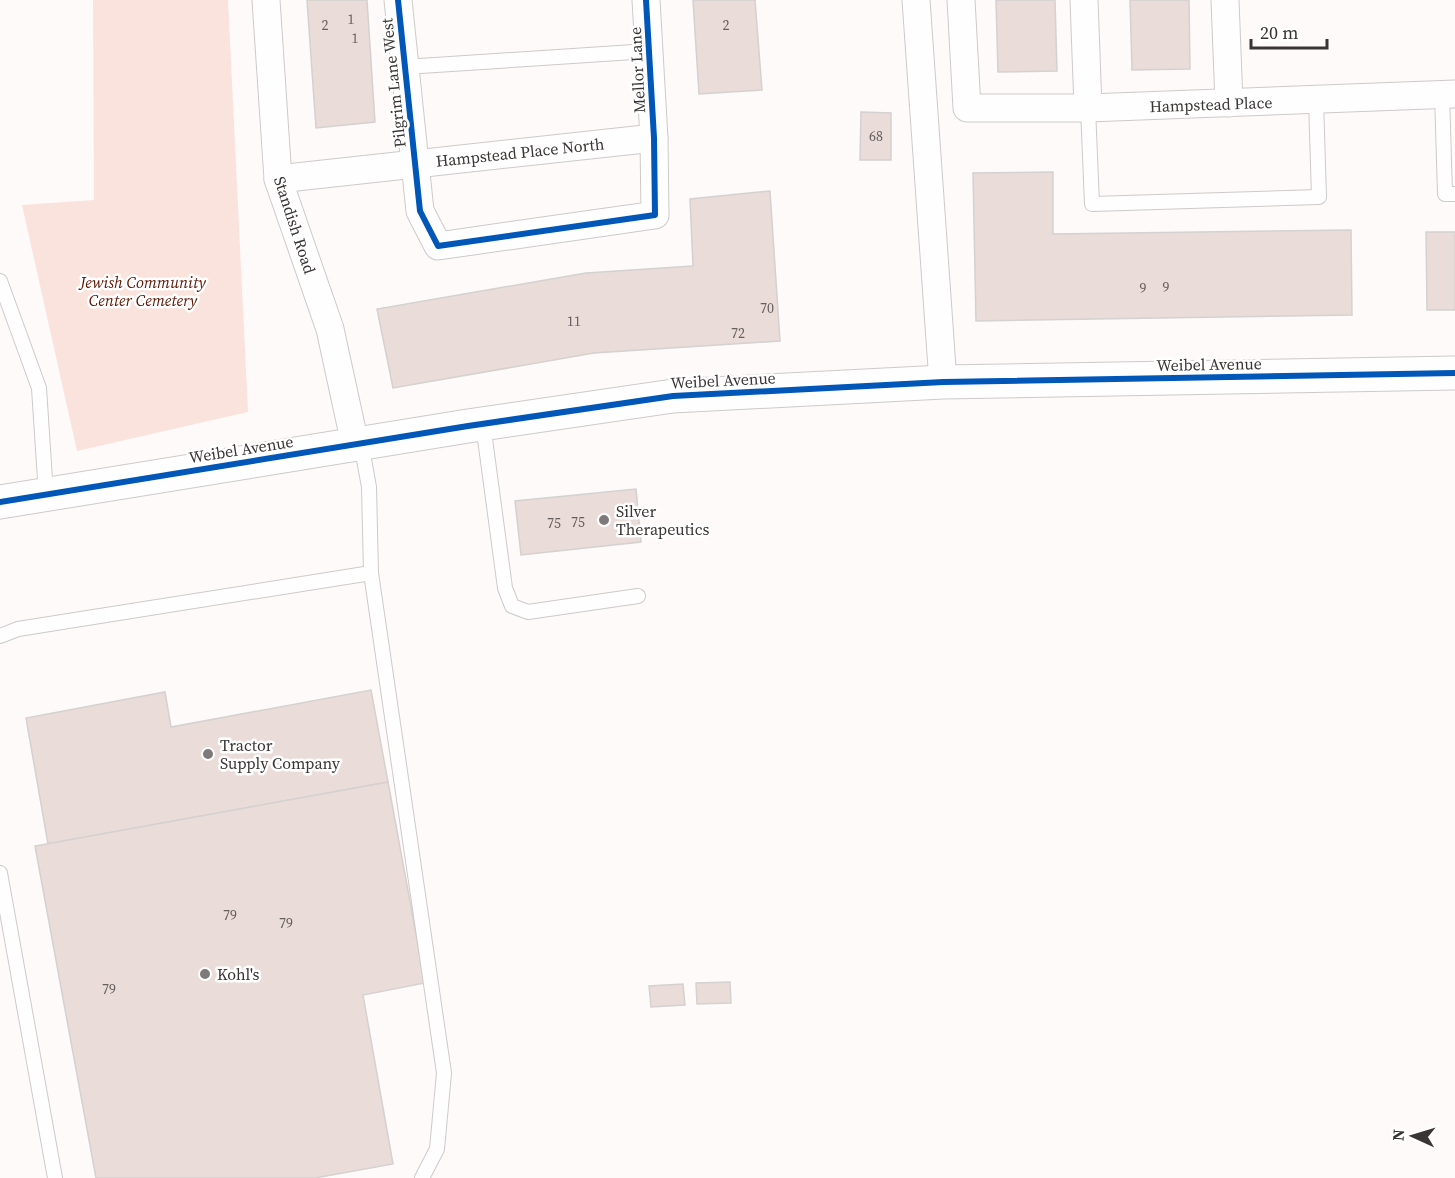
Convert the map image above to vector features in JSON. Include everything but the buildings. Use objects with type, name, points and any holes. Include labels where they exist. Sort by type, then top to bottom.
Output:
[{"type":"street","name":"Standish Road","points":[[266,0],[278,179],[330,328],[358,444]]},
{"type":"street","name":"Pilgrim Lane West","points":[[398,0],[415,163]]},
{"type":"street","name":"Mellor Lane","points":[[415,163],[420,211],[438,246],[655,215],[654,138],[646,0]]},
{"type":"street","points":[[916,0],[943,382]]},
{"type":"street","name":"Hampstead Place","points":[[961,0],[967,108],[1088,108],[1448,94]]},
{"type":"street","points":[[1084,0],[1088,108]]},
{"type":"street","points":[[1225,0],[1229,103]]},
{"type":"street","name":"Hampstead Place North","points":[[278,179],[654,138]]},
{"type":"street","name":"Weibel Avenue","points":[[0,502],[483,424],[673,396],[943,382],[1455,373]]},
{"type":"lane","points":[[405,67],[649,51]]},
{"type":"lane","points":[[1448,94],[1445,194],[1455,194]]},
{"type":"lane","points":[[1088,108],[1092,204],[1319,197],[1316,100]]},
{"type":"lane","points":[[0,282],[39,388],[46,495]]},
{"type":"lane","points":[[483,424],[505,588],[512,606],[528,612],[638,596]]},
{"type":"lane","points":[[358,444],[369,487],[371,573],[444,1073],[437,1149],[422,1178]]},
{"type":"lane","points":[[0,636],[18,629],[371,573]]},
{"type":"lane","points":[[0,873],[55,1178]]},
{"type":"green space","name":"Jewish Community Center Cemetery","points":[[93,0],[228,0],[248,412],[77,451],[22,205],[94,200]]},
{"type":"cycle path","points":[[398,0],[420,211],[438,246],[655,215],[654,138],[646,0]]},
{"type":"cycle path","points":[[0,502],[468,426],[673,396],[943,382],[1455,373]]},
{"type":"place","name":"Silver Therapeutics","points":[[604,520]]},
{"type":"place","name":"Tractor Supply Company","points":[[208,754]]},
{"type":"place","name":"Kohl's","points":[[205,974]]}]
